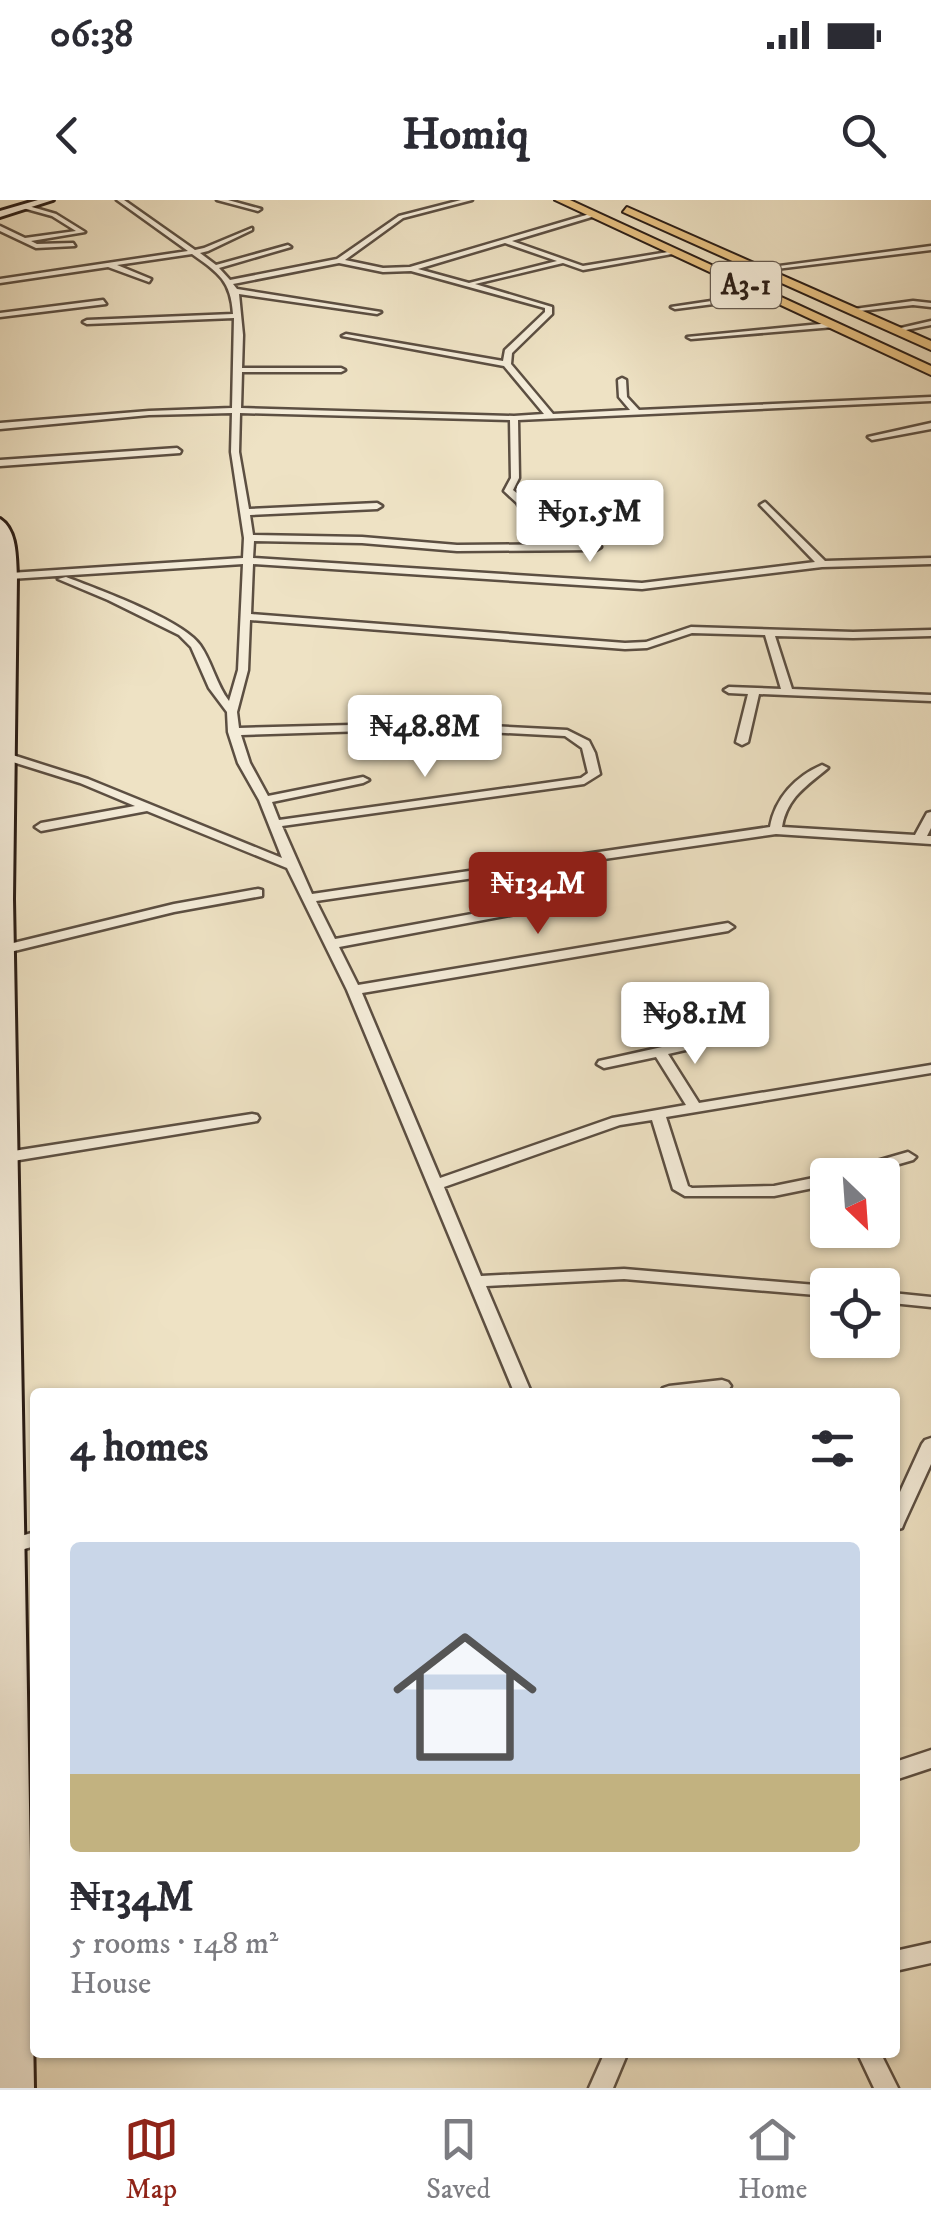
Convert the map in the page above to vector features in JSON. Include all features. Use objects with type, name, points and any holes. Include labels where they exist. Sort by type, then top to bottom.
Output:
[{"type":"highway","name":"A3-1","points":[[561,200],[931,371]]},
{"type":"highway","name":"A3-1","points":[[616,205],[931,346]]},
{"type":"main road","points":[[0,214],[48,200]]},
{"type":"main road","points":[[0,523],[9,548],[10,576],[2,839],[7,1157],[3,1227],[5,1565],[23,1765],[16,2088]]},
{"type":"street","points":[[120,200],[215,267],[232,287],[238,370],[235,452],[249,538],[244,670],[232,712],[234,732],[244,764],[265,800],[292,866],[354,990],[479,1281],[520,1388]]},
{"type":"street","points":[[220,200],[258,209]]},
{"type":"street","points":[[232,287],[339,261],[402,217],[469,200]]},
{"type":"street","points":[[23,240],[82,232],[58,217],[26,207]]},
{"type":"street","points":[[339,261],[382,270],[410,269],[593,215]]},
{"type":"street","points":[[0,228],[36,246],[72,245]]},
{"type":"street","points":[[0,281],[214,248],[250,228]]},
{"type":"street","points":[[506,241],[561,262],[590,267],[672,252]]},
{"type":"street","points":[[215,267],[288,247]]},
{"type":"street","points":[[760,269],[931,248]]},
{"type":"street","points":[[469,284],[561,262]]},
{"type":"street","points":[[105,264],[149,280]]},
{"type":"street","points":[[410,269],[548,306],[549,312],[508,352],[507,364]]},
{"type":"street","points":[[232,287],[377,312]]},
{"type":"street","points":[[675,307],[766,294]]},
{"type":"street","points":[[0,315],[103,302]]},
{"type":"street","points":[[850,310],[907,304],[931,306]]},
{"type":"street","points":[[86,322],[237,316]]},
{"type":"street","points":[[896,330],[931,323]]},
{"type":"street","points":[[691,337],[832,325]]},
{"type":"street","points":[[346,336],[507,364],[551,417]]},
{"type":"street","points":[[238,370],[341,370]]},
{"type":"street","points":[[622,380],[623,397],[638,414]]},
{"type":"street","points":[[0,426],[238,410],[514,418],[931,399]]},
{"type":"street","points":[[514,418],[515,478],[508,491],[521,502],[528,516]]},
{"type":"street","points":[[872,437],[931,426]]},
{"type":"street","points":[[0,463],[176,451]]},
{"type":"street","points":[[765,505],[822,564]]},
{"type":"street","points":[[246,512],[377,506]]},
{"type":"street","points":[[249,538],[362,540],[457,548],[596,547]]},
{"type":"street","points":[[10,576],[248,561],[623,586],[822,564],[931,561]]},
{"type":"street","points":[[54,576],[112,598],[183,633],[196,646],[214,688],[232,712]]},
{"type":"street","points":[[247,617],[624,646],[647,645],[690,630],[930,633]]},
{"type":"street","points":[[769,632],[788,693]]},
{"type":"street","points":[[729,690],[931,698]]},
{"type":"street","points":[[742,742],[754,691]]},
{"type":"street","points":[[234,732],[322,726],[548,732],[584,740],[590,747],[594,774],[584,781],[274,824]]},
{"type":"street","points":[[3,754],[84,781],[292,866]]},
{"type":"street","points":[[776,830],[777,810],[787,796],[822,768]]},
{"type":"street","points":[[265,800],[363,780]]},
{"type":"street","points":[[41,827],[145,808]]},
{"type":"street","points":[[310,898],[776,830],[925,839],[931,816]]},
{"type":"street","points":[[6,949],[174,908],[258,893]]},
{"type":"street","points":[[332,944],[521,909]]},
{"type":"street","points":[[354,990],[728,927]]},
{"type":"street","points":[[604,1064],[698,1043]]},
{"type":"street","points":[[660,1051],[694,1106]]},
{"type":"street","points":[[438,1184],[617,1121],[931,1069]]},
{"type":"street","points":[[657,1112],[682,1188],[690,1193],[774,1191],[810,1184]]},
{"type":"street","points":[[7,1157],[252,1118]]},
{"type":"street","points":[[900,1160],[908,1158]]},
{"type":"street","points":[[479,1281],[624,1274],[810,1290]]},
{"type":"street","points":[[900,1299],[931,1302]]},
{"type":"street","points":[[705,1388],[722,1386]]},
{"type":"street","points":[[900,1511],[931,1444]]},
{"type":"street","points":[[5,1565],[30,1543]]},
{"type":"street","points":[[900,1769],[931,1759]]},
{"type":"street","points":[[900,1960],[931,1954]]},
{"type":"street","points":[[600,2088],[613,2058]]},
{"type":"street","points":[[871,2058],[886,2088]]}]
